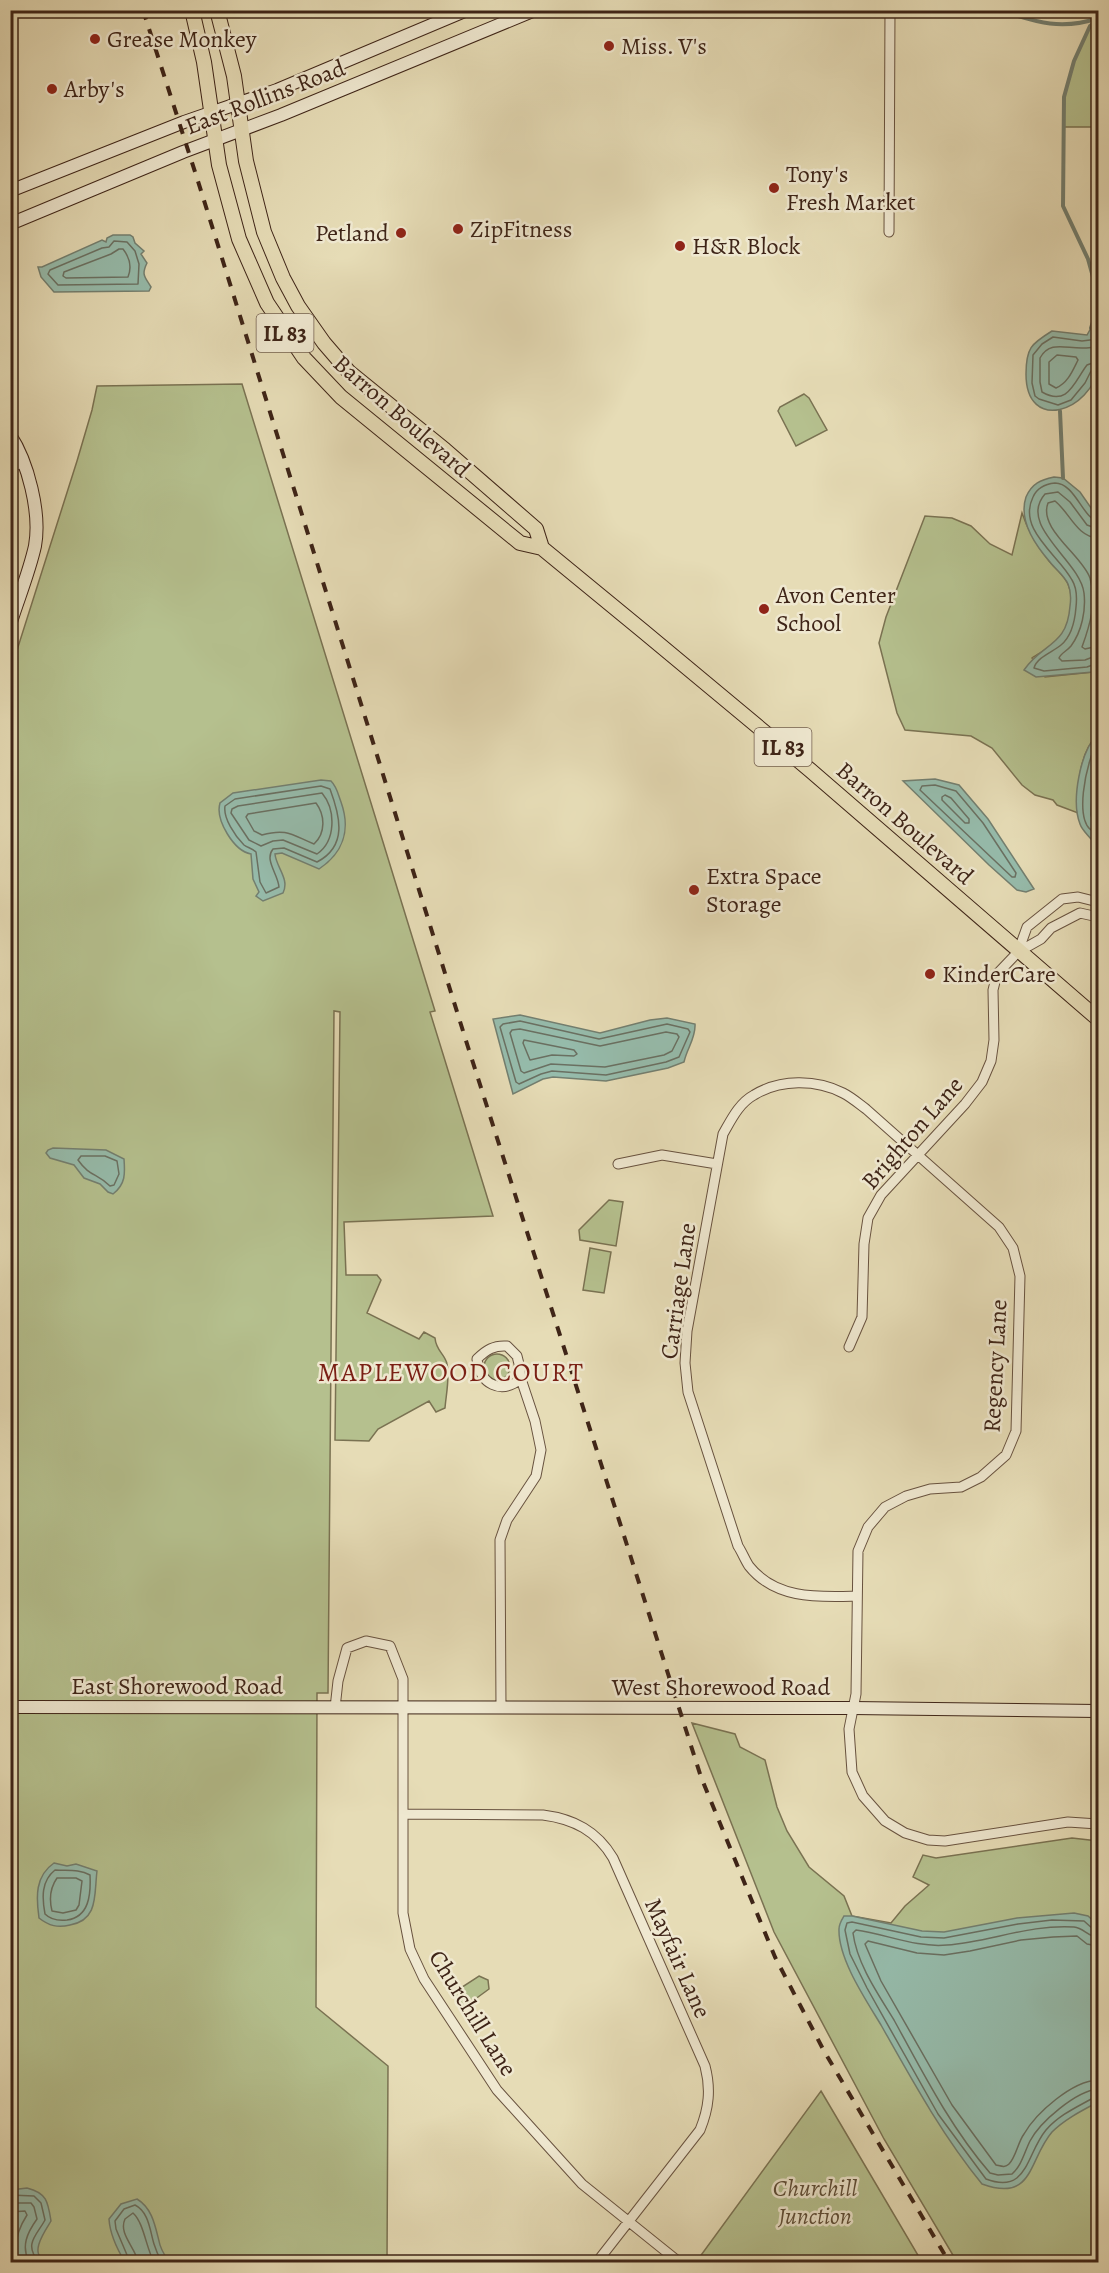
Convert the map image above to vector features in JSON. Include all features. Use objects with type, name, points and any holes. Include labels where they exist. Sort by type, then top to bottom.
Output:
[{"type":"main road","name":"Barron Boulevard","points":[[192,10],[204,62],[215,140],[230,205],[248,260],[267,303],[304,358],[340,397],[520,543],[542,548],[788,751],[1098,1019]]},
{"type":"main road","name":"Barron Boulevard","points":[[218,10],[234,76],[246,161],[264,232],[283,279],[320,337],[341,364],[536,529],[542,548]]},
{"type":"main road","name":"East Rollins Road","points":[[10,192],[211,112],[298,81],[466,10]]},
{"type":"main road","name":"East Rollins Road","points":[[10,224],[536,10]]},
{"type":"main road","points":[[10,435],[17,445],[17,465],[30,485],[36,518],[35,545],[10,626]]},
{"type":"main road","name":"East Shorewood Road","points":[[10,1707],[339,1708]]},
{"type":"main road","name":"West Shorewood Road","points":[[339,1708],[852,1708],[1098,1711]]},
{"type":"street","points":[[889,232],[890,10]]},
{"type":"street","points":[[1018,952],[1028,927],[1062,899],[1078,897],[1098,902]]},
{"type":"street","points":[[1018,952],[1041,939],[1051,928],[1080,913],[1098,917]]},
{"type":"street","name":"Brighton Lane","points":[[849,1347],[862,1317],[864,1244],[868,1218],[881,1195],[982,1082],[991,1061],[994,1040],[993,990],[997,974],[1018,952]]},
{"type":"street","name":"Carriage Lane","points":[[857,1596],[813,1597],[788,1592],[767,1583],[749,1566],[738,1546],[688,1392],[685,1363],[687,1331],[723,1134],[736,1112],[753,1095],[773,1087],[799,1082],[826,1086],[844,1093],[866,1109],[918,1155]]},
{"type":"street","points":[[618,1164],[662,1155],[717,1164]]},
{"type":"street","name":"Regency Lane","points":[[918,1155],[999,1227],[1013,1248],[1020,1276],[1016,1431],[1006,1455],[981,1477],[961,1487],[930,1488],[906,1496],[885,1507],[868,1527],[858,1551],[856,1694],[849,1729],[849,1756],[856,1784],[871,1807],[885,1821],[905,1833],[928,1840],[945,1841],[1068,1822],[1098,1824]]},
{"type":"street","points":[[501,1708],[500,1540],[507,1520],[536,1476],[541,1449],[535,1421],[521,1379],[517,1356],[507,1346],[492,1347],[477,1359],[478,1371],[484,1380],[494,1386],[513,1385],[521,1379]]},
{"type":"street","name":"Churchill Lane","points":[[339,1708],[338,1681],[347,1648],[366,1641],[390,1646],[404,1679],[403,1913],[410,1949],[424,1979],[497,2090],[582,2184],[679,2262]]},
{"type":"street","name":"Mayfair Lane","points":[[403,1814],[561,1817],[575,1822],[604,1843],[613,1858],[705,2066],[709,2093],[707,2113],[700,2130],[597,2262]]},
{"type":"green space","points":[[1098,20],[1098,127],[1064,127],[1064,97],[1074,61],[1090,26]]},
{"type":"green space","points":[[242,384],[435,1011],[430,1012],[493,1216],[344,1222],[346,1275],[377,1275],[381,1280],[367,1313],[419,1339],[424,1332],[435,1338],[446,1361],[448,1380],[445,1408],[436,1412],[429,1401],[378,1429],[369,1441],[335,1440],[340,1012],[334,1011],[328,1693],[317,1693],[316,2007],[388,2066],[387,2262],[11,2262],[11,669],[77,461],[97,386]]},
{"type":"green space","points":[[804,394],[809,398],[827,430],[796,446],[778,411],[780,407]]},
{"type":"green space","points":[[1022,513],[1037,544],[1067,582],[1071,596],[1069,620],[1063,634],[1032,658],[1045,677],[1093,672],[1098,666],[1098,734],[1086,751],[1080,771],[1078,813],[1057,805],[1053,800],[1035,795],[1022,785],[992,748],[971,736],[905,730],[897,713],[879,643],[886,617],[925,516],[952,518],[971,526],[990,544],[1012,555]]},
{"type":"green space","points":[[609,1200],[623,1202],[616,1246],[580,1240],[579,1230]]},
{"type":"green space","points":[[590,1248],[611,1252],[604,1293],[583,1290]]},
{"type":"green space","points":[[497,1354],[506,1358],[510,1367],[506,1376],[497,1380],[488,1376],[484,1367],[488,1358]]},
{"type":"green space","points":[[692,1723],[735,1734],[740,1747],[765,1760],[777,1807],[787,1831],[809,1867],[844,1896],[852,1916],[891,1923],[905,1906],[929,1885],[913,1877],[923,1855],[936,1858],[1072,1838],[1098,1841],[1098,2262],[957,2262],[884,2139],[774,1932]]},
{"type":"green space","points":[[479,1976],[488,1980],[489,1989],[463,2008],[453,1993]]},
{"type":"green space","name":"Churchill Junction","points":[[821,2091],[922,2262],[708,2262],[699,2258]]},
{"type":"water","points":[[113,235],[130,235],[144,251],[141,254],[147,263],[144,273],[151,287],[149,291],[54,292],[41,277],[38,267],[102,240],[106,242],[107,238]]},
{"type":"water","points":[[1091,328],[1098,335],[1099,363],[1093,382],[1084,395],[1073,404],[1060,410],[1047,410],[1036,404],[1029,393],[1026,374],[1027,358],[1031,348],[1052,331],[1087,335]]},
{"type":"water","points":[[1054,477],[1063,478],[1080,492],[1098,518],[1098,666],[1093,672],[1036,677],[1024,670],[1059,637],[1064,629],[1068,619],[1070,592],[1062,575],[1044,555],[1029,532],[1024,506],[1026,497],[1034,485]]},
{"type":"water","points":[[1098,734],[1098,837],[1091,839],[1080,824],[1076,803],[1082,764],[1086,752]]},
{"type":"water","points":[[935,779],[959,785],[988,819],[1034,889],[1026,892],[1017,890],[903,781]]},
{"type":"water","points":[[321,780],[331,781],[337,791],[344,812],[343,840],[334,856],[319,869],[282,853],[275,854],[284,878],[285,888],[283,893],[263,901],[256,896],[259,892],[253,879],[251,854],[238,847],[227,834],[220,818],[220,803],[233,793]]},
{"type":"water","points":[[520,1015],[600,1033],[667,1018],[695,1024],[695,1029],[684,1062],[668,1068],[606,1081],[553,1077],[543,1079],[513,1094],[493,1019]]},
{"type":"water","points":[[53,1148],[106,1150],[124,1159],[124,1174],[120,1186],[113,1194],[108,1192],[100,1184],[84,1178],[74,1165],[50,1158],[46,1153]]},
{"type":"water","points":[[54,1863],[67,1866],[76,1864],[97,1871],[95,1897],[90,1912],[86,1918],[66,1926],[50,1925],[39,1918],[38,1888],[43,1874]]},
{"type":"water","points":[[1074,1913],[1088,1916],[1098,1925],[1098,2102],[1068,2119],[1052,2132],[1028,2176],[1021,2183],[1011,2188],[982,2184],[941,2127],[861,1992],[843,1953],[840,1924],[844,1916],[852,1916],[922,1931],[944,1932],[1017,1918]]},
{"type":"water","points":[[27,2188],[43,2196],[50,2214],[51,2221],[40,2241],[38,2253],[46,2260],[61,2262],[11,2262],[11,2190]]},
{"type":"water","points":[[137,2199],[149,2212],[160,2246],[169,2262],[125,2262],[119,2252],[112,2236],[109,2219],[121,2204]]},
{"type":"waterway","points":[[999,10],[1037,21],[1060,24],[1085,22],[1098,18]]},
{"type":"waterway","points":[[1098,20],[1090,26],[1074,61],[1064,97],[1063,206],[1088,259],[1098,295]]},
{"type":"waterway","points":[[1091,328],[1098,308]]},
{"type":"waterway","points":[[1060,411],[1063,478]]},
{"type":"railway","points":[[143,10],[468,1047],[701,1777],[775,1957],[824,2051],[949,2262]]},
{"type":"place","name":"Grease Monkey","points":[[95,39]]},
{"type":"place","name":"Miss. V's","points":[[609,46]]},
{"type":"place","name":"Arby's","points":[[52,89]]},
{"type":"place","name":"Tony's Fresh Market","points":[[774,188]]},
{"type":"place","name":"ZipFitness","points":[[458,229]]},
{"type":"place","name":"Petland","points":[[401,233]]},
{"type":"place","name":"H&R Block","points":[[680,246]]},
{"type":"place","name":"Avon Center School","points":[[764,609]]},
{"type":"place","name":"Extra Space Storage","points":[[694,890]]},
{"type":"place","name":"KinderCare","points":[[930,974]]},
{"type":"district","name":"MAPLEWOOD COURT","points":[[451,1372]]}]
